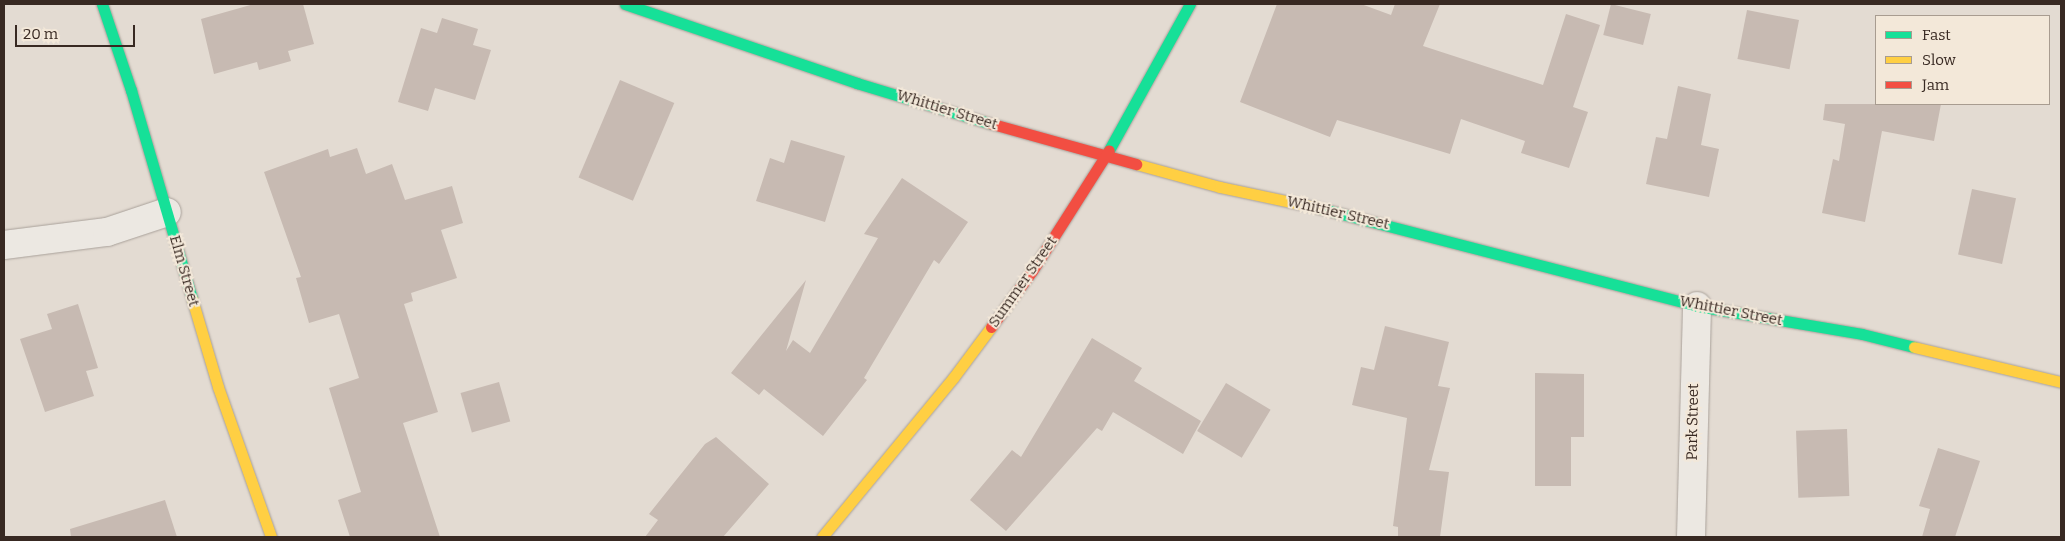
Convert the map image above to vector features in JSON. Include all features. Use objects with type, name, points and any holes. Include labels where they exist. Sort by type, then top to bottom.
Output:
[{"type":"street","name":"Elm Street","points":[[102,4],[167,212],[218,387],[271,537]]},
{"type":"street","name":"Whittier Street","points":[[625,4],[857,83],[1106,156],[1220,187],[1356,216],[1498,256],[1697,306],[1862,334],[2061,382]]},
{"type":"street","name":"Summer Street","points":[[822,537],[953,378],[1032,271],[1106,156],[1190,4]]},
{"type":"street","points":[[4,245],[107,232],[167,212]]},
{"type":"street","name":"Park Street","points":[[1691,537],[1697,306]]},
{"type":"building","points":[[254,4],[303,4],[314,44],[288,51],[291,61],[259,70],[257,62],[214,74],[201,19]]},
{"type":"building","points":[[1277,4],[1361,4],[1391,15],[1395,4],[1440,4],[1423,46],[1543,85],[1566,14],[1600,25],[1573,107],[1588,112],[1569,168],[1521,153],[1525,141],[1461,119],[1450,154],[1337,120],[1330,137],[1240,102]]},
{"type":"building","points":[[1611,4],[1651,14],[1643,45],[1603,35]]},
{"type":"building","points":[[1747,10],[1799,20],[1789,69],[1737,59]]},
{"type":"building","points":[[442,18],[478,29],[473,45],[491,50],[475,100],[435,88],[428,111],[398,102],[421,28],[437,33]]},
{"type":"building","points":[[620,80],[674,103],[633,201],[579,178]]},
{"type":"building","points":[[1678,86],[1711,94],[1701,145],[1719,149],[1709,197],[1646,184],[1656,137],[1667,139]]},
{"type":"building","points":[[1825,104],[1941,105],[1934,141],[1882,131],[1865,222],[1822,213],[1833,159],[1839,161],[1845,124],[1823,120]]},
{"type":"building","points":[[791,140],[845,156],[825,222],[756,201],[770,158],[784,163]]},
{"type":"building","points":[[357,148],[366,174],[392,164],[405,200],[452,186],[463,223],[441,230],[457,278],[411,293],[413,301],[404,304],[438,412],[403,423],[440,537],[350,537],[338,500],[361,492],[329,388],[359,378],[339,314],[309,323],[296,278],[301,277],[264,172],[328,149],[330,157]]},
{"type":"building","points":[[902,178],[968,222],[939,264],[934,260],[864,378],[867,380],[823,436],[764,389],[759,395],[731,373],[806,280],[786,351],[793,340],[810,353],[878,238],[864,234]]},
{"type":"building","points":[[1972,189],[2016,198],[2002,264],[1958,255]]},
{"type":"building","points":[[78,304],[98,368],[86,371],[94,396],[45,412],[20,339],[52,329],[47,314]]},
{"type":"building","points":[[1385,326],[1449,342],[1438,386],[1450,388],[1429,470],[1449,472],[1440,537],[1398,537],[1398,527],[1393,526],[1407,418],[1352,405],[1361,367],[1374,370]]},
{"type":"building","points":[[1092,338],[1142,368],[1134,381],[1201,421],[1183,454],[1113,412],[1102,431],[1097,428],[1006,531],[970,500],[1012,450],[1021,457]]},
{"type":"building","points":[[1535,373],[1584,374],[1584,437],[1571,437],[1571,486],[1535,486]]},
{"type":"building","points":[[499,382],[510,421],[472,432],[461,393]]},
{"type":"building","points":[[1226,383],[1271,410],[1242,458],[1197,431]]},
{"type":"building","points":[[1847,429],[1849,496],[1798,498],[1796,431]]},
{"type":"building","points":[[716,437],[769,484],[723,537],[645,537],[658,520],[649,514],[705,444]]},
{"type":"building","points":[[1938,448],[1980,461],[1955,537],[1922,537],[1930,509],[1919,506]]},
{"type":"building","points":[[165,500],[177,537],[71,537],[70,529]]},
{"type":"traffic: fast","points":[[102,4],[131,90],[192,299]]},
{"type":"traffic: fast","points":[[625,4],[857,83],[989,123]]},
{"type":"traffic: fast","points":[[1109,150],[1190,4]]},
{"type":"traffic: fast","points":[[1319,208],[1697,306],[1862,334],[1914,347]]},
{"type":"traffic: slow","points":[[1136,164],[1220,187],[1319,208]]},
{"type":"traffic: slow","points":[[192,299],[218,387],[271,537]]},
{"type":"traffic: slow","points":[[822,537],[953,378],[991,327]]},
{"type":"traffic: slow","points":[[1914,347],[2061,382]]},
{"type":"traffic: jam","points":[[989,123],[1136,164]]},
{"type":"traffic: jam","points":[[991,327],[1032,271],[1109,150]]}]
